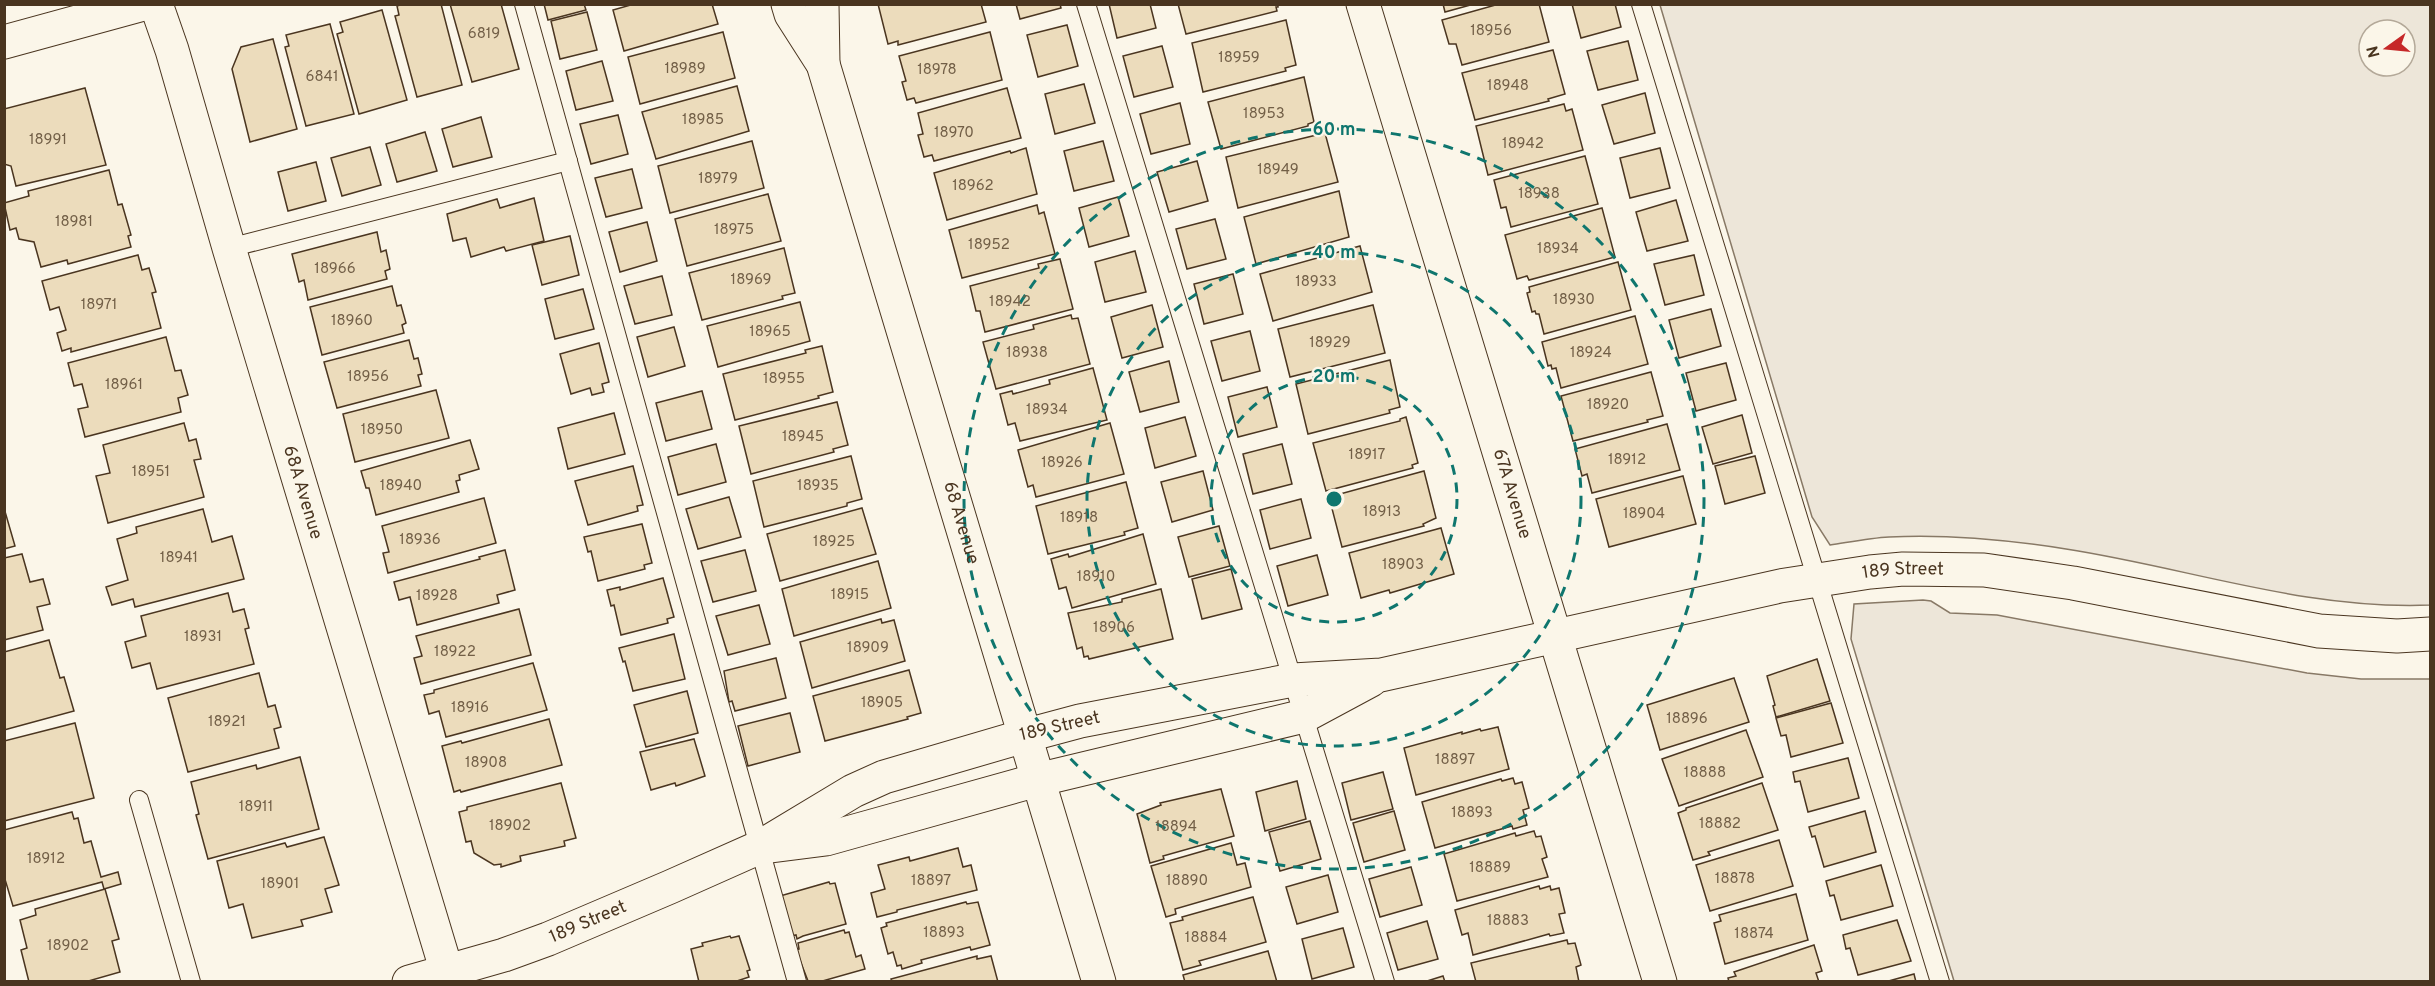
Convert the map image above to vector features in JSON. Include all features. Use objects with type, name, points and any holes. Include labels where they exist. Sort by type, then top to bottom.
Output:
[{"type":"street","points":[[4,42],[143,4]]},
{"type":"street","name":"68A Avenue","points":[[156,4],[172,50],[229,248],[448,976]]},
{"type":"street","name":"68 Avenue","points":[[788,4],[791,14],[823,64]]},
{"type":"street","name":"68 Avenue","points":[[822,4],[823,64],[1099,981]]},
{"type":"street","name":"67A Avenue","points":[[1364,4],[1660,981]]},
{"type":"street","name":"189 Street","points":[[409,981],[448,976],[548,939],[760,847],[853,791],[884,777],[1024,736],[1080,722],[1293,680],[1381,675],[1554,635],[1817,580],[1903,569],[1983,570],[2073,583],[2319,631],[2397,636],[2430,634]]},
{"type":"street","name":"189 Street","points":[[760,847],[826,839],[1037,780],[1304,716],[1381,675]]},
{"type":"lane","points":[[524,4],[797,981]]},
{"type":"lane","points":[[1086,4],[1385,981]]},
{"type":"lane","points":[[1641,4],[1940,981]]},
{"type":"lane","points":[[229,248],[568,161]]},
{"type":"lane","points":[[139,800],[191,981]]},
{"type":"shaded area","points":[[1660,5],[2430,5],[2430,605],[2383,605],[2337,601],[2247,586],[2112,557],[2000,540],[1911,536],[1875,538],[1830,545],[1812,517]]},
{"type":"shaded area","points":[[1931,601],[1950,613],[1997,615],[2307,673],[2361,679],[2430,679],[2430,981],[1954,981],[1851,639],[1854,604]]},
{"type":"building","points":[[441,4],[462,85],[417,97],[395,16],[399,15],[397,6]]},
{"type":"building","points":[[450,4],[501,4],[519,69],[472,82]]},
{"type":"building","points":[[544,4],[584,4],[586,10],[548,20]]},
{"type":"building","points":[[634,4],[712,4],[718,24],[624,51],[613,10]]},
{"type":"building","points":[[878,4],[981,4],[986,22],[898,45],[898,41],[888,44]]},
{"type":"building","points":[[1016,4],[1060,4],[1061,8],[1020,19]]},
{"type":"building","points":[[1109,4],[1150,4],[1156,28],[1117,38]]},
{"type":"building","points":[[1178,4],[1278,4],[1278,7],[1276,7],[1277,11],[1186,34]]},
{"type":"building","points":[[1443,4],[1474,4],[1445,12]]},
{"type":"building","points":[[1499,4],[1539,4],[1549,42],[1462,65],[1456,44],[1449,44],[1442,20]]},
{"type":"building","points":[[1572,4],[1615,4],[1621,27],[1581,38]]},
{"type":"building","points":[[382,10],[407,100],[359,114],[337,34],[343,32],[340,22]]},
{"type":"building","points":[[587,12],[597,50],[560,59],[551,21]]},
{"type":"building","points":[[1286,20],[1296,65],[1285,68],[1286,71],[1203,92],[1192,43]]},
{"type":"building","points":[[330,24],[354,114],[306,126],[285,47],[289,46],[286,35]]},
{"type":"building","points":[[1067,25],[1078,66],[1038,77],[1027,35]]},
{"type":"building","points":[[723,32],[735,78],[640,104],[628,57]]},
{"type":"building","points":[[990,32],[1002,80],[916,103],[914,98],[907,100],[902,82],[906,81],[899,56]]},
{"type":"building","points":[[273,39],[297,129],[250,142],[232,69],[241,47]]},
{"type":"building","points":[[1628,41],[1638,80],[1598,90],[1587,51]]},
{"type":"building","points":[[1162,46],[1173,87],[1134,97],[1123,56]]},
{"type":"building","points":[[1553,50],[1565,94],[1548,99],[1549,101],[1475,120],[1462,73]]},
{"type":"building","points":[[602,61],[613,101],[576,110],[566,71]]},
{"type":"building","points":[[1304,77],[1314,122],[1308,126],[1221,149],[1208,102]]},
{"type":"building","points":[[1084,84],[1095,123],[1055,134],[1045,94]]},
{"type":"building","points":[[737,86],[749,131],[656,159],[642,112]]},
{"type":"building","points":[[85,88],[106,165],[16,186],[11,166],[4,164],[4,109]]},
{"type":"building","points":[[1007,88],[1021,138],[934,161],[932,155],[924,157],[918,135],[923,134],[918,113]]},
{"type":"building","points":[[1645,93],[1655,133],[1614,144],[1602,105]]},
{"type":"building","points":[[1180,103],[1190,144],[1151,154],[1140,114]]},
{"type":"building","points":[[1564,104],[1566,111],[1572,109],[1583,150],[1488,175],[1476,126]]},
{"type":"building","points":[[618,115],[628,154],[591,164],[580,124]]},
{"type":"building","points":[[481,117],[492,157],[453,167],[442,129]]},
{"type":"building","points":[[425,132],[437,171],[397,182],[386,144]]},
{"type":"building","points":[[1325,133],[1338,182],[1238,208],[1226,157]]},
{"type":"building","points":[[752,141],[764,188],[670,213],[658,166]]},
{"type":"building","points":[[1103,141],[1114,181],[1074,191],[1064,151]]},
{"type":"building","points":[[370,147],[381,185],[342,196],[331,158]]},
{"type":"building","points":[[1026,148],[1037,194],[947,220],[934,173]]},
{"type":"building","points":[[1660,148],[1670,188],[1630,198],[1620,158]]},
{"type":"building","points":[[1585,156],[1598,204],[1511,227],[1506,207],[1501,208],[1494,180]]},
{"type":"building","points":[[1197,161],[1208,201],[1169,212],[1157,172]]},
{"type":"building","points":[[316,162],[326,201],[288,211],[278,172]]},
{"type":"building","points":[[632,169],[642,208],[606,217],[595,178]]},
{"type":"building","points":[[109,170],[118,205],[122,204],[131,235],[128,236],[131,247],[68,264],[67,260],[41,267],[34,242],[19,239],[16,228],[10,230],[4,203],[29,196],[28,191]]},
{"type":"building","points":[[1339,191],[1349,237],[1256,264],[1244,217]]},
{"type":"building","points":[[768,194],[781,241],[687,266],[675,219]]},
{"type":"building","points":[[1118,197],[1129,236],[1089,247],[1079,208]]},
{"type":"building","points":[[534,198],[544,241],[506,251],[504,247],[471,257],[466,238],[453,241],[447,214],[497,199],[500,208]]},
{"type":"building","points":[[1676,200],[1688,241],[1647,251],[1636,212]]},
{"type":"building","points":[[1037,205],[1039,214],[1044,212],[1055,254],[962,278],[949,230]]},
{"type":"building","points":[[1602,208],[1615,257],[1529,280],[1527,276],[1517,279],[1505,235]]},
{"type":"building","points":[[1215,219],[1226,259],[1187,269],[1176,229]]},
{"type":"building","points":[[647,222],[657,261],[620,272],[609,232]]},
{"type":"building","points":[[377,232],[381,252],[386,250],[390,269],[385,271],[387,279],[308,300],[304,280],[299,282],[292,254]]},
{"type":"building","points":[[570,236],[579,275],[542,285],[532,245]]},
{"type":"building","points":[[1360,246],[1372,292],[1273,321],[1260,274]]},
{"type":"building","points":[[784,248],[795,293],[782,296],[783,299],[702,320],[689,273]]},
{"type":"building","points":[[1135,251],[1146,292],[1105,302],[1095,262]]},
{"type":"building","points":[[138,255],[142,270],[149,268],[156,292],[152,293],[161,328],[71,352],[71,348],[62,351],[57,333],[66,330],[59,307],[50,310],[42,281]]},
{"type":"building","points":[[1694,255],[1704,295],[1665,305],[1654,264]]},
{"type":"building","points":[[1060,259],[1073,309],[985,332],[980,311],[976,311],[970,286],[1039,268],[1038,264]]},
{"type":"building","points":[[1618,262],[1631,310],[1544,334],[1539,314],[1532,312],[1527,293],[1530,292],[1529,287]]},
{"type":"building","points":[[1233,274],[1243,314],[1204,324],[1194,284]]},
{"type":"building","points":[[662,276],[672,315],[635,324],[624,286]]},
{"type":"building","points":[[392,286],[397,306],[401,305],[406,323],[402,325],[404,333],[322,355],[310,307]]},
{"type":"building","points":[[583,289],[594,329],[555,339],[545,299]]},
{"type":"building","points":[[800,302],[810,341],[718,367],[707,326]]},
{"type":"building","points":[[1152,305],[1163,347],[1122,358],[1111,317]]},
{"type":"building","points":[[1373,305],[1385,353],[1290,377],[1278,329]]},
{"type":"building","points":[[1711,309],[1721,346],[1679,358],[1669,320]]},
{"type":"building","points":[[1071,315],[1072,319],[1078,318],[1090,364],[996,389],[983,342],[1034,329],[1033,325]]},
{"type":"building","points":[[1635,316],[1648,364],[1561,388],[1556,368],[1552,369],[1551,365],[1548,366],[1542,342]]},
{"type":"building","points":[[674,327],[685,366],[648,377],[637,337]]},
{"type":"building","points":[[1250,331],[1260,371],[1222,381],[1211,341]]},
{"type":"building","points":[[166,337],[175,371],[181,370],[188,395],[178,398],[181,412],[85,437],[78,409],[88,407],[82,384],[74,386],[68,363]]},
{"type":"building","points":[[409,340],[414,359],[418,358],[422,374],[418,375],[421,386],[337,408],[324,362]]},
{"type":"building","points":[[599,343],[609,382],[602,384],[604,392],[592,395],[590,388],[571,394],[560,354]]},
{"type":"building","points":[[822,346],[833,392],[818,396],[819,398],[735,420],[723,374],[806,353],[805,350]]},
{"type":"building","points":[[1390,360],[1400,407],[1389,410],[1390,413],[1308,434],[1296,384]]},
{"type":"building","points":[[1169,361],[1179,402],[1140,412],[1129,372]]},
{"type":"building","points":[[1726,363],[1736,400],[1696,411],[1686,373]]},
{"type":"building","points":[[1093,368],[1107,420],[1020,441],[1015,423],[1008,425],[1000,394],[1012,391],[1013,394],[1050,384],[1049,380]]},
{"type":"building","points":[[1651,372],[1663,416],[1573,441],[1561,396]]},
{"type":"building","points":[[1267,387],[1277,427],[1238,437],[1228,397]]},
{"type":"building","points":[[436,390],[449,438],[355,462],[343,414]]},
{"type":"building","points":[[702,391],[712,429],[666,441],[656,403]]},
{"type":"building","points":[[837,402],[848,445],[833,449],[834,452],[751,474],[739,426]]},
{"type":"building","points":[[614,413],[625,454],[568,469],[558,428]]},
{"type":"building","points":[[1742,415],[1752,453],[1713,464],[1702,427]]},
{"type":"building","points":[[1185,417],[1196,456],[1155,468],[1145,428]]},
{"type":"building","points":[[1406,417],[1418,463],[1412,465],[1413,468],[1326,491],[1313,443],[1400,421]]},
{"type":"building","points":[[184,423],[189,441],[196,439],[201,459],[194,460],[204,497],[108,523],[96,476],[110,473],[103,445]]},
{"type":"building","points":[[1110,423],[1124,474],[1036,497],[1033,485],[1028,487],[1018,450]]},
{"type":"building","points":[[1667,424],[1680,470],[1592,493],[1587,474],[1582,476],[1575,449]]},
{"type":"building","points":[[470,440],[479,469],[459,475],[460,480],[456,481],[459,492],[376,515],[369,488],[366,488],[361,471]]},
{"type":"building","points":[[716,444],[726,482],[678,495],[668,457]]},
{"type":"building","points":[[1282,444],[1292,484],[1253,494],[1243,454]]},
{"type":"building","points":[[851,456],[862,499],[847,503],[847,506],[764,527],[753,481]]},
{"type":"building","points":[[1755,456],[1765,493],[1725,504],[1715,466]]},
{"type":"building","points":[[633,466],[643,505],[637,506],[638,511],[588,525],[575,481]]},
{"type":"building","points":[[1203,471],[1213,510],[1172,522],[1161,482]]},
{"type":"building","points":[[1424,471],[1436,518],[1423,524],[1424,526],[1342,547],[1329,497]]},
{"type":"building","points":[[1683,476],[1696,524],[1609,547],[1596,499]]},
{"type":"building","points":[[1126,482],[1138,528],[1124,532],[1125,535],[1048,554],[1036,506]]},
{"type":"building","points":[[729,497],[741,537],[698,549],[686,509]]},
{"type":"building","points":[[484,498],[496,543],[388,573],[383,553],[389,552],[382,526]]},
{"type":"building","points":[[1301,499],[1311,538],[1270,549],[1260,510]]},
{"type":"building","points":[[4,508],[15,546],[4,549]]},
{"type":"building","points":[[862,508],[876,554],[780,581],[767,534]]},
{"type":"building","points":[[203,509],[212,542],[232,536],[244,579],[135,607],[133,599],[112,605],[106,587],[128,580],[117,539],[137,533],[136,527]]},
{"type":"building","points":[[642,524],[652,563],[644,565],[645,569],[598,581],[591,551],[588,552],[584,537]]},
{"type":"building","points":[[1219,526],[1230,566],[1189,577],[1178,537]]},
{"type":"building","points":[[1441,528],[1454,574],[1390,593],[1389,590],[1361,598],[1349,553]]},
{"type":"building","points":[[1143,534],[1156,584],[1072,608],[1066,587],[1059,589],[1051,559],[1068,554],[1069,557]]},
{"type":"building","points":[[505,550],[515,590],[497,595],[499,603],[417,625],[410,597],[399,600],[394,582]]},
{"type":"building","points":[[745,550],[756,591],[713,602],[701,561]]},
{"type":"building","points":[[22,554],[30,582],[43,579],[50,604],[37,607],[43,630],[4,640],[4,558]]},
{"type":"building","points":[[1317,555],[1328,595],[1288,606],[1277,566]]},
{"type":"building","points":[[878,561],[891,608],[794,636],[782,589]]},
{"type":"building","points":[[1231,569],[1242,609],[1202,619],[1192,579]]},
{"type":"building","points":[[663,578],[674,617],[667,619],[668,623],[621,635],[614,605],[611,606],[607,590],[620,587],[620,590]]},
{"type":"building","points":[[1161,589],[1173,639],[1089,659],[1088,656],[1084,657],[1082,647],[1077,649],[1068,613],[1122,602],[1122,599]]},
{"type":"building","points":[[228,593],[233,612],[244,609],[249,628],[245,629],[254,664],[157,689],[150,663],[132,668],[125,642],[146,636],[141,616]]},
{"type":"building","points":[[759,605],[770,644],[728,655],[716,616]]},
{"type":"building","points":[[519,609],[531,655],[421,684],[414,658],[422,656],[416,636]]},
{"type":"building","points":[[881,619],[882,623],[894,620],[905,661],[812,688],[800,642]]},
{"type":"building","points":[[674,634],[685,679],[633,691],[619,648]]},
{"type":"building","points":[[49,640],[60,678],[64,677],[74,711],[4,730],[4,652]]},
{"type":"building","points":[[776,658],[786,698],[735,711],[732,701],[729,702],[724,671]]},
{"type":"building","points":[[1817,659],[1830,701],[1776,717],[1767,676]]},
{"type":"building","points":[[533,663],[547,710],[446,737],[439,711],[429,714],[424,695],[434,693],[434,690]]},
{"type":"building","points":[[909,670],[921,713],[907,717],[908,719],[825,741],[813,696]]},
{"type":"building","points":[[259,673],[268,707],[275,705],[281,727],[274,729],[279,748],[188,772],[168,698]]},
{"type":"building","points":[[1734,678],[1749,722],[1660,750],[1647,705]]},
{"type":"building","points":[[687,691],[698,733],[646,747],[634,705]]},
{"type":"building","points":[[1831,703],[1843,743],[1791,757],[1786,735],[1781,736],[1776,718]]},
{"type":"building","points":[[790,713],[800,752],[748,766],[738,726]]},
{"type":"building","points":[[549,719],[562,765],[454,792],[442,746],[461,741],[462,743]]},
{"type":"building","points":[[75,723],[94,798],[4,821],[4,741]]},
{"type":"building","points":[[1498,727],[1509,769],[1416,795],[1404,748],[1462,732],[1462,734]]},
{"type":"building","points":[[1746,730],[1763,777],[1679,806],[1662,759]]},
{"type":"building","points":[[694,739],[705,776],[676,786],[675,783],[651,790],[640,752]]},
{"type":"building","points":[[300,757],[319,829],[208,859],[196,815],[199,814],[191,782],[256,765],[257,769]]},
{"type":"building","points":[[1848,758],[1859,798],[1808,812],[1800,781],[1795,782],[1793,772]]},
{"type":"building","points":[[1383,772],[1393,809],[1351,820],[1342,783]]},
{"type":"building","points":[[1513,778],[1515,784],[1522,782],[1529,808],[1523,810],[1527,825],[1513,829],[1512,826],[1435,848],[1422,802],[1501,779],[1502,781]]},
{"type":"building","points":[[1297,781],[1306,819],[1265,831],[1256,792]]},
{"type":"building","points":[[561,783],[576,838],[564,841],[565,846],[520,856],[521,861],[501,867],[501,864],[494,865],[474,853],[471,841],[466,842],[459,812],[467,810],[467,807]]},
{"type":"building","points":[[1762,783],[1778,830],[1708,852],[1710,855],[1693,860],[1678,813],[1686,808]]},
{"type":"building","points":[[1221,789],[1234,836],[1163,856],[1164,859],[1150,863],[1137,814],[1161,805],[1160,803]]},
{"type":"building","points":[[1394,811],[1405,850],[1364,862],[1353,823]]},
{"type":"building","points":[[1865,811],[1876,852],[1824,867],[1815,836],[1812,837],[1809,827]]},
{"type":"building","points":[[72,812],[74,819],[78,818],[84,843],[91,841],[101,877],[118,872],[121,884],[104,889],[102,882],[13,906],[4,876],[4,830]]},
{"type":"building","points":[[1310,821],[1321,859],[1280,871],[1269,832]]},
{"type":"building","points":[[1534,831],[1536,837],[1541,836],[1547,857],[1542,859],[1548,877],[1457,901],[1444,854],[1515,833],[1516,836]]},
{"type":"building","points":[[324,837],[339,885],[325,889],[332,912],[301,920],[303,926],[252,938],[243,904],[229,908],[217,861],[285,843],[287,847]]},
{"type":"building","points":[[1779,840],[1793,886],[1710,911],[1696,865]]},
{"type":"building","points":[[1231,843],[1237,865],[1245,863],[1251,887],[1175,909],[1176,914],[1166,917],[1151,866]]},
{"type":"building","points":[[958,848],[963,867],[971,865],[977,890],[877,917],[871,893],[885,889],[878,865],[909,857],[910,861]]},
{"type":"building","points":[[1881,865],[1893,906],[1841,920],[1834,895],[1830,896],[1826,881]]},
{"type":"building","points":[[1411,867],[1422,905],[1380,917],[1369,879]]},
{"type":"building","points":[[1328,875],[1338,912],[1297,924],[1286,887]]},
{"type":"building","points":[[829,882],[830,884],[835,883],[846,924],[797,939],[796,935],[791,936],[780,896]]},
{"type":"building","points":[[1539,886],[1540,889],[1550,886],[1551,890],[1559,888],[1565,913],[1559,914],[1564,933],[1550,936],[1549,934],[1473,955],[1468,933],[1462,935],[1455,910]]},
{"type":"building","points":[[105,889],[119,939],[112,941],[120,972],[85,982],[29,982],[21,950],[27,948],[20,920],[36,915],[35,909]]},
{"type":"building","points":[[1796,894],[1808,940],[1725,964],[1714,923],[1721,921],[1719,915]]},
{"type":"building","points":[[1253,897],[1266,942],[1199,961],[1201,965],[1183,970],[1170,923],[1183,920],[1182,917]]},
{"type":"building","points":[[966,902],[967,904],[978,902],[990,945],[971,950],[970,947],[921,960],[922,963],[902,969],[901,965],[897,966],[893,952],[888,954],[881,928],[887,926],[886,923]]},
{"type":"building","points":[[1897,920],[1911,961],[1858,975],[1850,948],[1846,949],[1843,935]]},
{"type":"building","points":[[1427,921],[1438,959],[1398,970],[1387,933]]},
{"type":"building","points":[[1343,928],[1354,967],[1312,979],[1302,939]]},
{"type":"building","points":[[844,930],[845,933],[849,932],[856,957],[861,955],[865,969],[819,982],[808,981],[796,950],[799,949],[798,943]]},
{"type":"building","points":[[730,936],[731,938],[739,936],[750,970],[747,971],[749,977],[734,982],[699,982],[691,949],[703,946],[702,943]]},
{"type":"building","points":[[1567,940],[1568,944],[1575,943],[1581,965],[1576,967],[1579,982],[1476,982],[1471,963]]},
{"type":"building","points":[[1814,945],[1822,971],[1816,973],[1819,982],[1729,982],[1728,978],[1736,976],[1734,972]]},
{"type":"building","points":[[1268,951],[1277,982],[1185,982],[1183,975]]},
{"type":"building","points":[[977,956],[977,959],[991,956],[998,982],[892,982],[891,979]]},
{"type":"building","points":[[1914,974],[1916,982],[1885,982]]},
{"type":"building","points":[[1443,976],[1445,982],[1424,982]]}]
